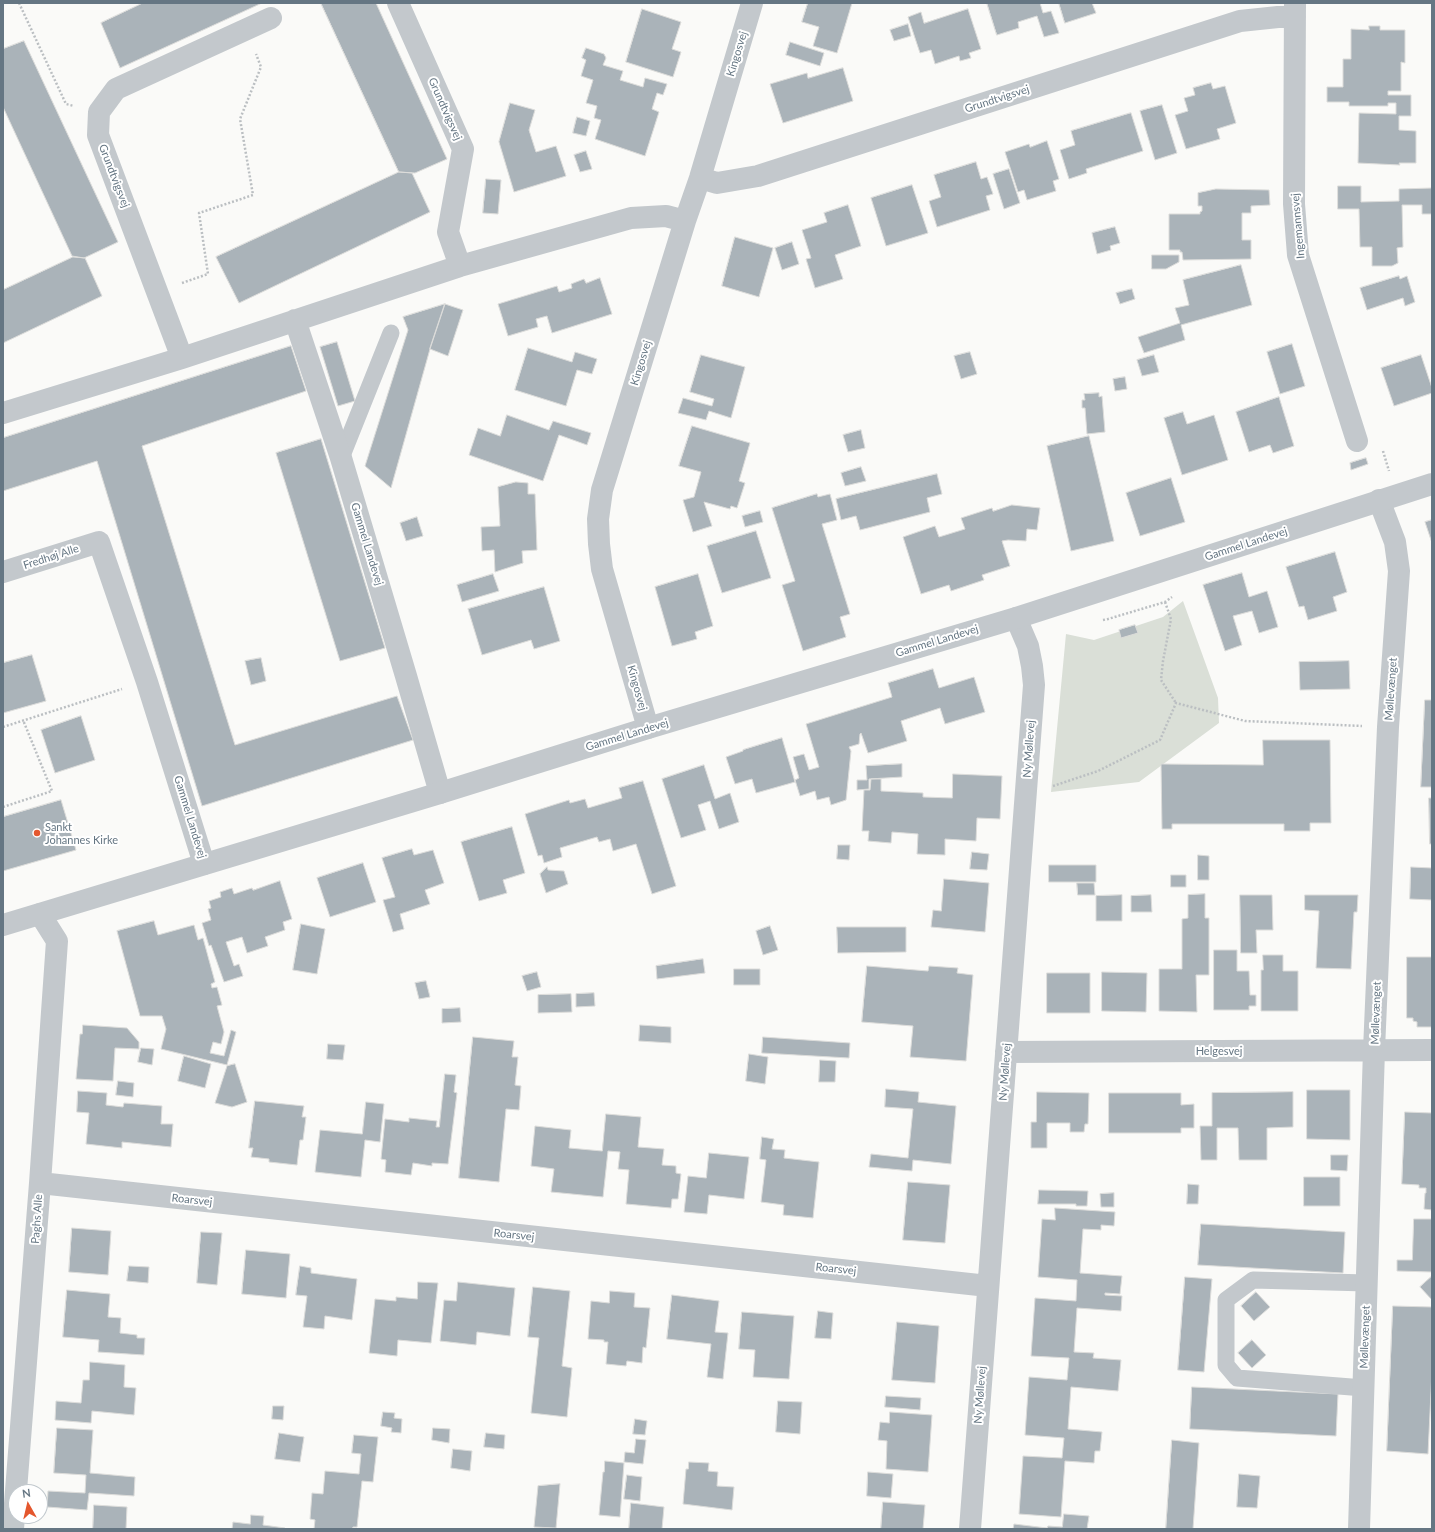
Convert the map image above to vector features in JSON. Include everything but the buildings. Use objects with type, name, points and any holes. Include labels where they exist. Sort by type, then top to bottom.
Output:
[{"type":"street","name":"Grundtvigsvej","points":[[398,3],[463,148],[448,232],[460,266]]},
{"type":"street","name":"Kingosvej","points":[[648,728],[602,569],[598,519],[602,490],[685,221],[700,178],[752,3]]},
{"type":"street","name":"Grundtvigsvej","points":[[700,178],[717,183],[758,176],[1240,21],[1295,10]]},
{"type":"street","name":"Ingemannsvej","points":[[1295,10],[1294,204],[1298,255],[1357,441]]},
{"type":"street","points":[[99,112],[116,89],[271,18]]},
{"type":"street","name":"Grundtvigsvej","points":[[99,112],[98,136],[182,358]]},
{"type":"street","points":[[3,413],[182,358],[460,266],[631,218],[666,216],[685,221]]},
{"type":"street","name":"Gammel Landevej","points":[[295,320],[341,458],[440,793]]},
{"type":"street","name":"Gammel Landevej","points":[[3,925],[440,793],[648,728],[1016,618],[1432,484]]},
{"type":"street","name":"Møllevænget","points":[[1359,1529],[1374,1050],[1388,727],[1399,571],[1388,498]]},
{"type":"street","name":"Gammel Landevej","points":[[99,542],[147,682],[204,864]]},
{"type":"street","name":"Fredhøj Alle","points":[[3,572],[99,542]]},
{"type":"street","name":"Ny Møllevej","points":[[970,1529],[1034,685],[1028,646],[1016,618]]},
{"type":"street","name":"Paghs Alle","points":[[13,1529],[57,941],[40,914]]},
{"type":"street","name":"Helgesvej","points":[[1006,1052],[1432,1050]]},
{"type":"street","name":"Roarsvej","points":[[40,1183],[988,1286]]},
{"type":"lane","points":[[341,458],[391,333]]},
{"type":"lane","points":[[1364,1388],[1237,1378],[1226,1365],[1226,1300],[1254,1280],[1367,1283]]},
{"type":"path","points":[[20,3],[66,104],[99,112]]},
{"type":"path","points":[[157,292],[208,274],[199,213],[253,195],[240,119],[262,67],[247,29]]},
{"type":"path","points":[[1357,441],[1378,435],[1388,498]]},
{"type":"path","points":[[1154,573],[1171,618],[1162,661],[1161,680],[1176,703],[1245,721],[1388,727]]},
{"type":"path","points":[[3,727],[147,682]]},
{"type":"path","points":[[1027,785],[1057,786],[1098,771],[1160,740],[1176,703]]},
{"type":"path","points":[[3,807],[52,791],[23,720]]},
{"type":"shaded area","points":[[1183,601],[1218,698],[1219,723],[1139,782],[1051,792],[1066,634],[1094,640],[1163,617]]},
{"type":"place","name":"Sankt Johannes Kirke","points":[[37,833]]}]
